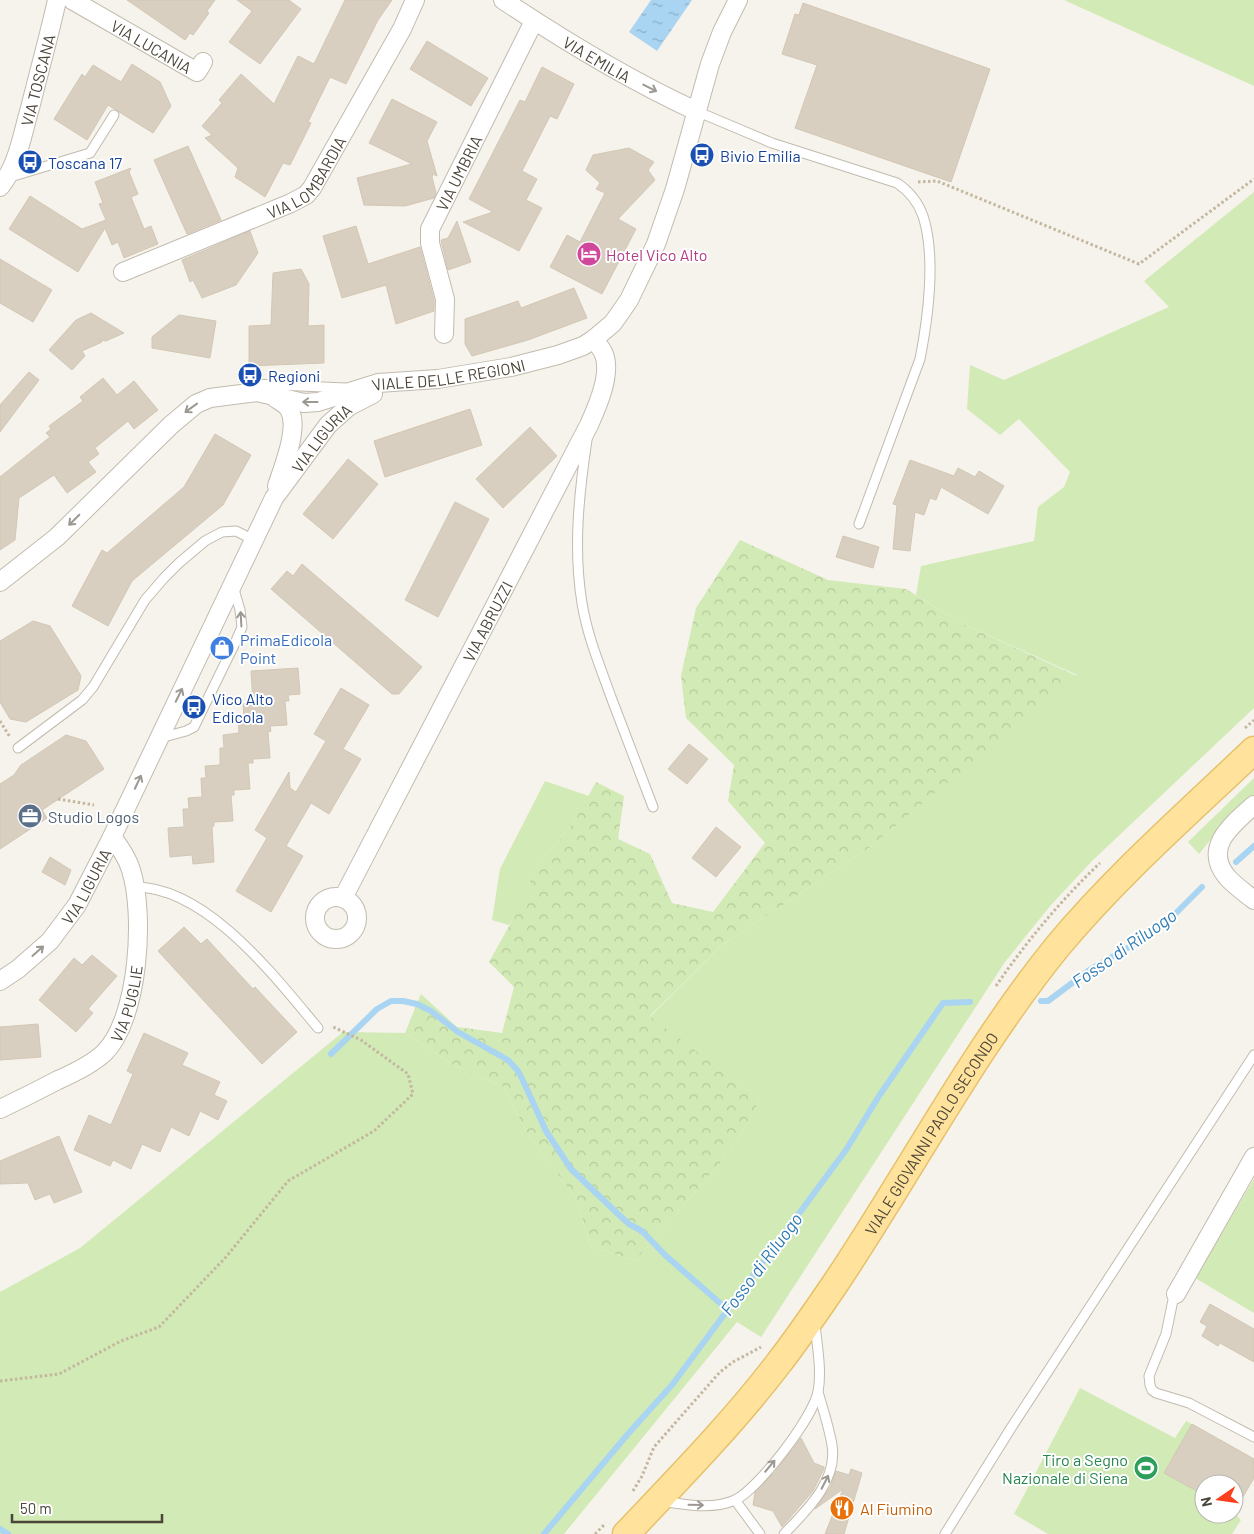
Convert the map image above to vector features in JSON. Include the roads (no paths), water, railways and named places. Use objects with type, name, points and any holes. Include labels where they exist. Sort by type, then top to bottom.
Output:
[{"type":"main road","name":"VIALE GIOVANNI PAOLO SECONDO","points":[[626,1534],[748,1401],[778,1364],[861,1243],[975,1060],[1046,962],[1078,923],[1114,885],[1254,750]]},
{"type":"street","name":"VIA TOSCANA","points":[[3,183],[17,153],[50,35],[57,0]]},
{"type":"street","name":"VIA LUCANIA","points":[[72,0],[197,72],[203,62]]},
{"type":"street","name":"VIA LOMBARDIA","points":[[123,272],[283,207],[306,195],[312,188],[402,29],[415,0]]},
{"type":"street","name":"VIA EMILIA","points":[[503,0],[534,21],[642,84],[696,111]]},
{"type":"street","name":"VIALE DELLE REGIONI","points":[[0,582],[57,537],[182,414],[200,402],[216,397],[253,392],[304,403],[314,403],[329,400],[356,389],[378,383],[408,382],[511,367],[572,351],[594,339],[623,310],[633,294],[650,257],[675,189],[696,111],[716,49],[738,0]]},
{"type":"street","name":"VIA UMBRIA","points":[[444,334],[445,299],[430,243],[430,228],[534,21]]},
{"type":"street","name":"VIA ABRUZZI","points":[[343,898],[589,425],[600,397],[606,374],[604,355],[594,339]]},
{"type":"street","name":"VIA LIGURIA","points":[[274,498],[315,441],[343,411],[368,396],[408,382]]},
{"type":"street","name":"VIA LIGURIA","points":[[0,981],[18,969],[40,950],[77,905],[112,837],[274,498],[293,432],[293,421],[288,407],[271,395]]},
{"type":"street","points":[[1254,805],[1230,828],[1218,847],[1219,862],[1222,870],[1254,900]]},
{"type":"street","name":"VIA PUGLIE","points":[[0,1109],[88,1065],[103,1053],[117,1037],[128,1010],[134,978],[137,933],[135,887],[126,858],[112,837]]},
{"type":"street","points":[[1176,1294],[1254,1157]]},
{"type":"lane","points":[[696,111],[772,143],[897,183],[907,190],[916,201],[922,215],[929,244],[929,288],[925,334],[920,359],[859,524]]},
{"type":"lane","points":[[3,183],[90,153],[114,115]]},
{"type":"lane","points":[[216,397],[240,386],[252,384],[331,386],[356,389]]},
{"type":"lane","points":[[589,425],[579,501],[579,567],[582,602],[587,626],[603,674],[653,807]]},
{"type":"lane","points":[[18,748],[82,700],[93,687],[145,600],[186,557],[205,541],[222,532],[236,532],[254,540]]},
{"type":"lane","points":[[158,739],[191,729],[202,711],[242,626],[240,610],[233,586]]},
{"type":"lane","points":[[135,887],[154,888],[179,897],[215,920],[235,936],[279,982],[318,1028]]},
{"type":"lane","points":[[944,1534],[1254,1055]]},
{"type":"lane","points":[[1176,1294],[1166,1334],[1149,1376],[1152,1390],[1156,1393],[1189,1403],[1254,1437]]},
{"type":"lane","points":[[784,1534],[824,1486],[831,1468],[832,1445],[818,1391],[814,1314]]},
{"type":"lane","points":[[658,1500],[680,1504],[721,1504],[735,1500],[747,1492],[780,1455],[806,1420],[818,1391]]},
{"type":"lane","points":[[735,1500],[760,1534]]},
{"type":"water","points":[[651,0],[692,0],[657,51],[629,32]]},
{"type":"waterway","name":"Fosso di Riluogo","points":[[1236,862],[1254,846]]},
{"type":"waterway","name":"Fosso di Riluogo","points":[[1041,1001],[1048,1001],[1091,969],[1166,923],[1202,887]]},
{"type":"waterway","points":[[331,1054],[377,1009],[391,1001],[403,1001],[417,1004],[431,1011],[458,1032],[508,1060],[518,1071],[546,1131],[571,1169],[629,1224],[642,1231],[665,1255],[728,1310]]},
{"type":"waterway","name":"Fosso di Riluogo","points":[[544,1534],[627,1435],[672,1385],[846,1150],[879,1096],[943,1003],[970,1002]]},
{"type":"waterway","points":[[0,1529],[8,1534]]},
{"type":"place","name":"Bivio Emilia","points":[[702,155]]},
{"type":"place","name":"Toscana 17","points":[[30,162]]},
{"type":"place","name":"Hotel Vico Alto","points":[[589,254]]},
{"type":"place","name":"Regioni","points":[[250,375]]},
{"type":"place","name":"PrimaEdicola Point","points":[[222,648]]},
{"type":"place","name":"Vico Alto Edicola","points":[[194,707]]},
{"type":"place","name":"Studio Logos","points":[[30,816]]},
{"type":"place","name":"Tiro a Segno Nazionale di Siena","points":[[1146,1468]]},
{"type":"place","name":"Al Fiumino","points":[[842,1508]]}]
